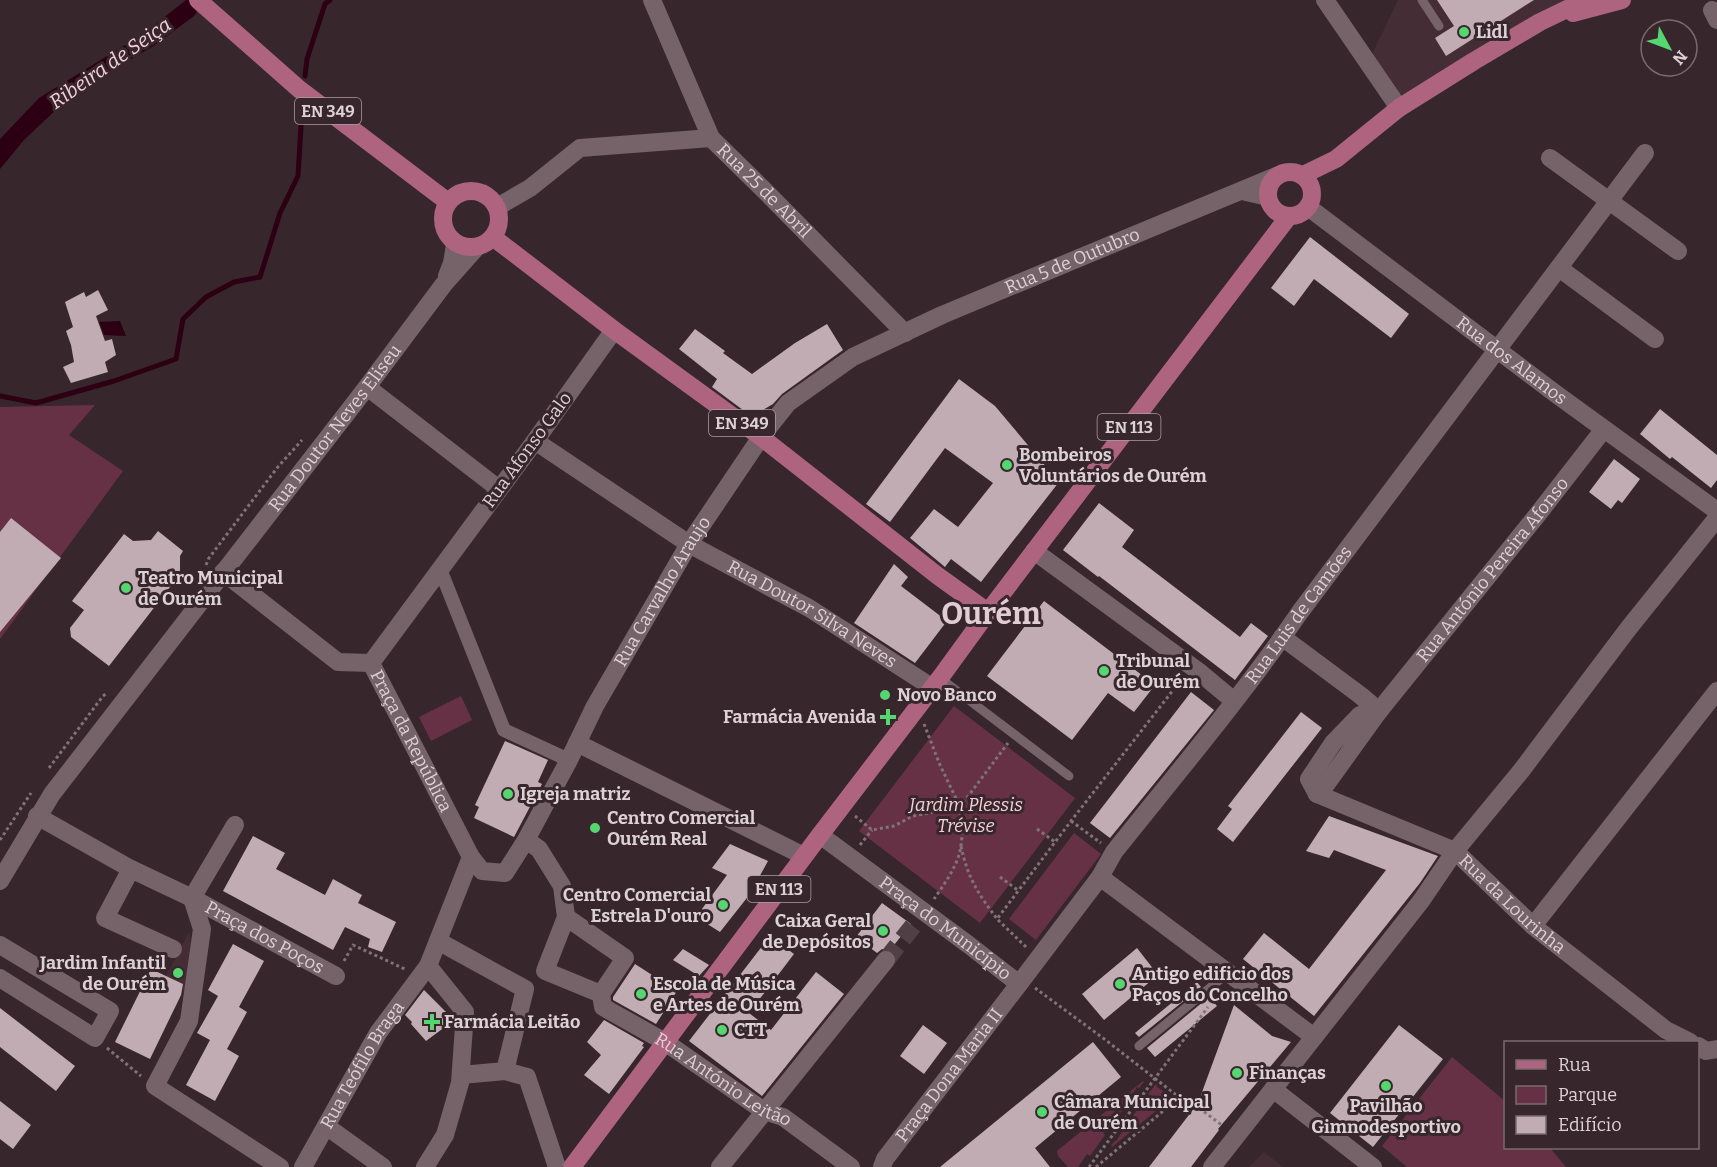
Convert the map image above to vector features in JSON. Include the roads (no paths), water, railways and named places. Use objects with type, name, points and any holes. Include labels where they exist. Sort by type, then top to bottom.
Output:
[{"type":"main road","name":"EN 349","points":[[198,0],[299,89],[448,202]]},
{"type":"main road","points":[[1303,175],[1336,159],[1399,108],[1540,22],[1586,0]]},
{"type":"main road","points":[[1540,22],[1622,0]]},
{"type":"main road","points":[[1277,208],[1297,215],[1311,199],[1336,159]]},
{"type":"main road","points":[[1276,176],[1289,171],[1303,175],[1308,179],[1311,199]]},
{"type":"main road","name":"EN 113","points":[[572,1167],[842,805],[1270,242],[1277,208],[1268,190],[1270,182],[1276,176]]},
{"type":"main road","points":[[464,191],[484,193],[497,207],[500,223],[494,238],[476,248],[455,244],[445,232],[442,217],[448,202],[464,191]]},
{"type":"main road","name":"EN 349","points":[[494,238],[614,330],[761,437],[922,564],[988,612]]},
{"type":"street","points":[[651,0],[711,138]]},
{"type":"street","points":[[1325,0],[1399,108]]},
{"type":"street","name":"Rua 25 de Abril","points":[[497,207],[530,188],[580,148],[711,138],[905,333]]},
{"type":"street","name":"Rua Luis de Camões","points":[[1100,877],[1114,852],[1234,701],[1645,153]]},
{"type":"street","points":[[1550,158],[1678,251]]},
{"type":"street","name":"Rua 5 de Outubro","points":[[905,333],[942,315],[1276,176]]},
{"type":"street","points":[[1242,191],[1277,208]]},
{"type":"street","name":"Rua dos Alamos","points":[[1311,199],[1498,350],[1717,511]]},
{"type":"street","name":"Rua Doutor Neves Eliseu","points":[[444,284],[452,263],[455,244]]},
{"type":"street","name":"Rua Doutor Neves Eliseu","points":[[0,881],[52,794],[444,284],[476,248]]},
{"type":"street","points":[[1559,268],[1655,339]]},
{"type":"street","name":"Rua Afonso Galo","points":[[440,569],[614,330]]},
{"type":"street","name":"Rua Carvalho Araujo","points":[[471,857],[482,871],[505,873],[526,840],[595,706],[689,544],[761,437],[788,403],[854,357],[905,333]]},
{"type":"street","points":[[367,387],[499,489]]},
{"type":"street","name":"Rua António Pereira Afonso","points":[[1317,794],[1379,711],[1604,429]]},
{"type":"street","name":"Rua Doutor Silva Neves","points":[[535,441],[689,544],[809,608],[937,683]]},
{"type":"street","points":[[1212,1167],[1421,901],[1455,851],[1521,771],[1628,629],[1717,518]]},
{"type":"street","points":[[1034,551],[1192,667],[1234,701]]},
{"type":"street","points":[[440,569],[504,730],[569,760]]},
{"type":"street","name":"Praça da República","points":[[440,569],[371,663],[471,857]]},
{"type":"street","points":[[223,572],[338,662],[371,663]]},
{"type":"street","points":[[1282,637],[1379,711]]},
{"type":"street","points":[[1533,926],[1717,691]]},
{"type":"street","points":[[577,743],[804,856]]},
{"type":"street","name":"Rua da Lourinha","points":[[1317,794],[1455,851],[1533,926],[1666,1030],[1688,1041]]},
{"type":"street","name":"Praça dos Poços","points":[[37,816],[131,869],[192,898],[336,976]]},
{"type":"street","points":[[235,825],[192,898],[202,929],[189,1021],[155,1086],[280,1167]]},
{"type":"street","name":"Praça do Município","points":[[820,835],[919,920],[969,945],[1025,985],[1100,877]]},
{"type":"street","points":[[505,1071],[525,989],[545,971],[566,917],[562,886],[539,849],[526,840]]},
{"type":"street","name":"Rua Teófilo Braga","points":[[303,1167],[378,1033],[425,970],[471,857]]},
{"type":"street","points":[[131,869],[105,918],[172,949]]},
{"type":"street","points":[[1100,877],[1314,1038]]},
{"type":"street","points":[[545,971],[602,994],[625,958],[566,917]]},
{"type":"street","points":[[438,942],[525,989]]},
{"type":"street","points":[[0,945],[110,1011],[94,1038],[0,978]]},
{"type":"street","points":[[720,1167],[886,960]]},
{"type":"street","points":[[425,970],[465,1012],[460,1083],[445,1135],[425,1167]]},
{"type":"street","name":"Praça Dona Maria II","points":[[882,1167],[885,1159],[1025,985]]},
{"type":"street","name":"Rua António Leitão","points":[[602,994],[603,1007],[665,1042],[764,1111],[783,1117],[851,1167]]},
{"type":"street","points":[[1699,1047],[1706,1051],[1717,1049]]},
{"type":"street","points":[[461,1075],[505,1071],[527,1077],[557,1167]]},
{"type":"street","points":[[1273,1089],[1373,1167]]},
{"type":"street","points":[[326,1126],[383,1167]]},
{"type":"lane","points":[[1422,0],[1439,26]]},
{"type":"lane","points":[[937,683],[1015,735],[1069,776]]},
{"type":"lane","points":[[1139,1046],[1228,973]]},
{"type":"water","name":"Ribeira de Seiça","points":[[186,0],[205,0],[194,16],[152,47],[77,90],[24,140],[0,169],[0,139],[39,98],[143,34]]},
{"type":"water","points":[[120,321],[126,336],[104,335],[99,322]]},
{"type":"waterway","points":[[305,76],[307,59],[325,4],[330,0]]},
{"type":"waterway","points":[[0,396],[36,403],[114,381],[176,359],[183,319],[206,297],[234,282],[260,277],[280,213],[298,176],[302,110]]},
{"type":"tunnel","points":[[886,960],[913,926]]},
{"type":"place","name":"Lidl","points":[[1464,32]]},
{"type":"place","name":"Bombeiros Voluntários de Ourém","points":[[1007,465]]},
{"type":"place","name":"Teatro Municipal de Ourém","points":[[126,588]]},
{"type":"place","name":"Tribunal de Ourém","points":[[1104,671]]},
{"type":"place","name":"Novo Banco","points":[[885,695]]},
{"type":"place","name":"Farmácia Avenida","points":[[888,717]]},
{"type":"place","name":"Igreja matriz","points":[[508,794]]},
{"type":"place","name":"Centro Comercial Ourém Real","points":[[595,828]]},
{"type":"place","name":"Centro Comercial Estrela D'ouro","points":[[723,905]]},
{"type":"place","name":"Caixa Geral de Depósitos","points":[[883,931]]},
{"type":"place","name":"Jardim Infantil de Ourém","points":[[178,973]]},
{"type":"place","name":"Antigo edificio dos Paços do Concelho","points":[[1120,984]]},
{"type":"place","name":"Escola de Música e Artes de Ourém","points":[[641,994]]},
{"type":"place","name":"Farmácia Leitão","points":[[432,1022]]},
{"type":"place","name":"CTT","points":[[722,1030]]},
{"type":"place","name":"Finanças","points":[[1237,1073]]},
{"type":"place","name":"Pavilhão Gimnodesportivo","points":[[1386,1086]]},
{"type":"place","name":"Câmara Municipal de Ourém","points":[[1042,1112]]},
{"type":"district","name":"Ourém","points":[[991,614]]},
{"type":"park label","name":"Jardim Plessis Trévise","points":[[966,815]]}]
